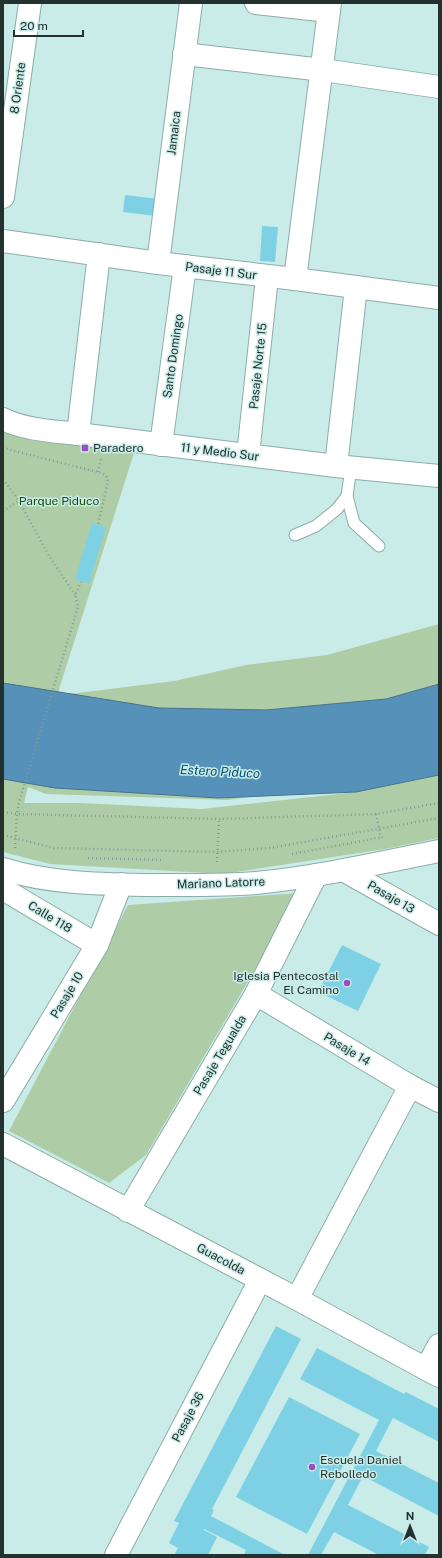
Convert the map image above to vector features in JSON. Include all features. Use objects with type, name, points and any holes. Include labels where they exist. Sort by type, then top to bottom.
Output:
[{"type":"street","name":"8 Oriente","points":[[3,197],[30,3]]},
{"type":"street","name":"Jamaica","points":[[158,263],[191,3]]},
{"type":"street","points":[[256,3],[330,7],[295,279]]},
{"type":"street","points":[[184,54],[323,70],[439,87]]},
{"type":"street","name":"Pasaje 11 Sur","points":[[3,241],[158,263],[439,298]]},
{"type":"street","points":[[78,434],[99,254]]},
{"type":"street","name":"Santo Domingo","points":[[161,445],[185,266]]},
{"type":"street","name":"Pasaje Norte 15","points":[[248,455],[267,277]]},
{"type":"street","points":[[343,467],[356,287]]},
{"type":"street","name":"11 y Medio Sur","points":[[3,419],[18,425],[36,429],[343,467],[439,476]]},
{"type":"street","name":"Mariano Latorre","points":[[7,877],[121,884],[220,885],[257,882],[343,870],[439,851]]},
{"type":"street","name":"Pasaje 13","points":[[343,870],[439,924]]},
{"type":"street","name":"Pasaje Tegualda","points":[[128,1211],[256,994],[316,874]]},
{"type":"street","name":"Calle 118","points":[[7,877],[97,945]]},
{"type":"street","name":"Pasaje 10","points":[[3,1101],[97,945],[121,884]]},
{"type":"street","name":"Pasaje 14","points":[[256,994],[410,1086],[439,1101]]},
{"type":"street","points":[[297,1299],[410,1086]]},
{"type":"street","name":"Guacolda","points":[[3,1144],[432,1372]]},
{"type":"street","name":"Pasaje 36","points":[[116,1555],[260,1280]]},
{"type":"street","points":[[432,1372],[439,1345]]},
{"type":"lane","points":[[343,467],[347,496],[354,523],[379,546]]},
{"type":"lane","points":[[295,535],[316,526],[329,517],[347,496]]},
{"type":"path","points":[[3,447],[98,472],[106,476],[108,481],[98,525]]},
{"type":"path","points":[[3,479],[19,501],[48,554],[75,595],[78,606],[19,802],[15,839],[7,877]]},
{"type":"path","points":[[3,511],[19,501]]},
{"type":"path","points":[[75,595],[81,582]]},
{"type":"path","points":[[3,812],[17,814],[219,819],[376,814],[439,803]]},
{"type":"path","points":[[376,814],[381,838]]},
{"type":"path","points":[[3,835],[53,848],[218,852],[270,848],[439,818]]},
{"type":"path","points":[[217,862],[219,819]]},
{"type":"path","points":[[288,854],[388,836]]},
{"type":"path","points":[[84,858],[162,860]]},
{"type":"path","points":[[209,862],[225,861]]},
{"type":"green space","name":"Parque Piduco","points":[[3,431],[31,440],[134,453],[49,721],[395,778],[228,800],[46,794],[28,787],[24,803],[81,803],[202,809],[356,792],[439,775],[439,838],[385,849],[224,874],[50,864],[3,852]]},
{"type":"green space","points":[[439,624],[439,684],[386,699],[266,710],[159,708],[70,694],[174,681],[246,665],[327,655]]},
{"type":"green space","points":[[300,893],[146,1155],[109,1183],[9,1131],[128,905]]},
{"type":"water","name":"Estero Piduco","points":[[3,683],[159,708],[266,710],[386,699],[439,684],[439,775],[356,792],[218,798],[55,788],[3,779]]},
{"type":"building","points":[[125,195],[158,199],[156,216],[123,212]]},
{"type":"building","points":[[262,226],[278,227],[275,262],[260,261]]},
{"type":"building","points":[[92,523],[106,527],[89,584],[75,579]]},
{"type":"building","name":"Iglesia Pentecostal El Camino","points":[[342,945],[381,964],[358,1011],[318,992]]},
{"type":"building","points":[[276,1326],[301,1339],[212,1509],[214,1510],[211,1516],[285,1555],[244,1555],[246,1550],[204,1529],[217,1537],[208,1555],[174,1555],[178,1548],[169,1543],[179,1523],[174,1521]]},
{"type":"building","points":[[317,1348],[404,1394],[406,1392],[439,1409],[439,1442],[393,1418],[376,1451],[439,1483],[439,1516],[363,1476],[348,1505],[429,1547],[425,1555],[379,1555],[334,1532],[321,1555],[308,1555],[379,1420],[300,1379]]},
{"type":"building","points":[[289,1397],[360,1434],[307,1534],[236,1497]]},
{"type":"place","name":"Paradero","points":[[85,448]]},
{"type":"place","name":"Iglesia Pentecostal El Camino","points":[[347,983]]},
{"type":"place","name":"Escuela Daniel Rebolledo","points":[[312,1467]]}]
